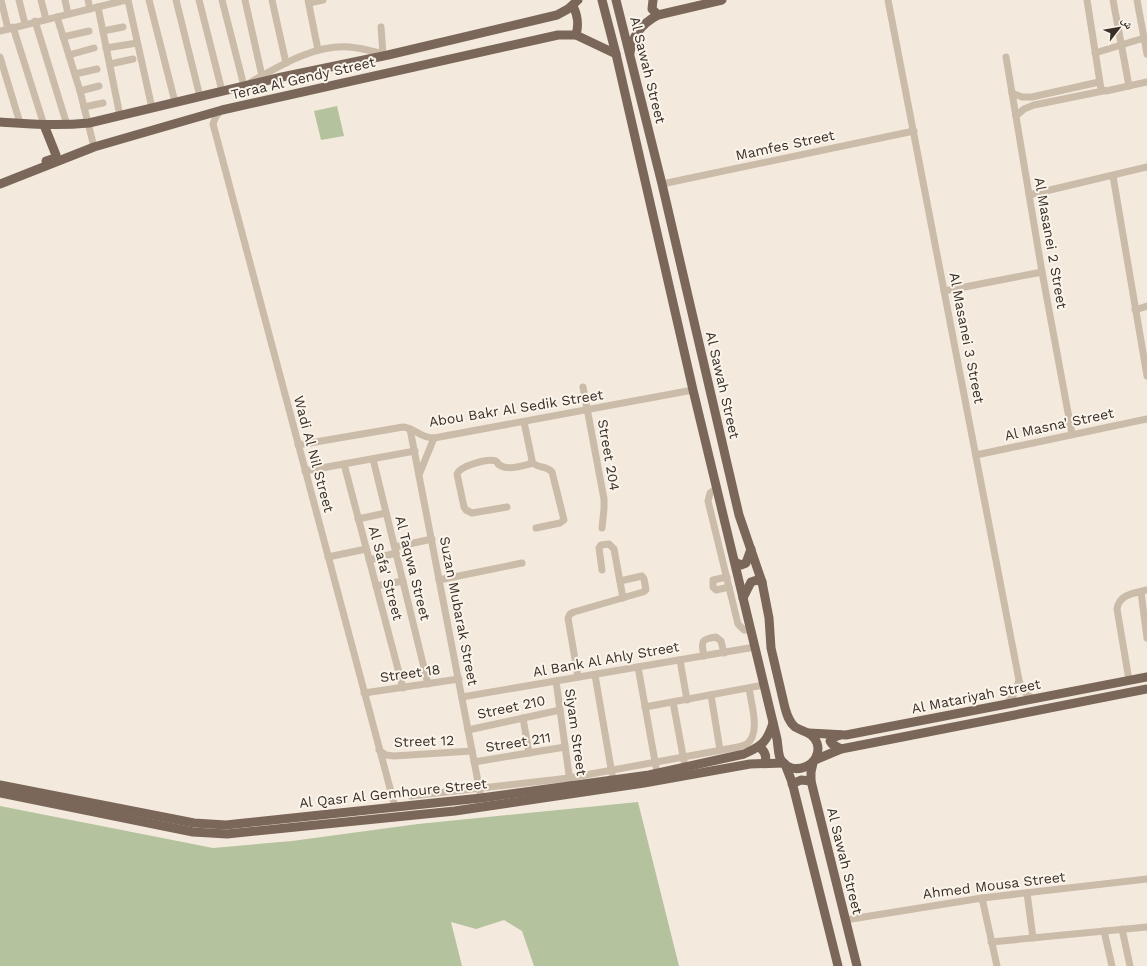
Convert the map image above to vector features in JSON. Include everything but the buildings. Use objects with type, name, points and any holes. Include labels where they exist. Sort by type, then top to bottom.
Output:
[{"type":"main road","name":"Al Sawah Street","points":[[602,0],[616,54],[693,390],[777,739],[778,752],[792,784],[838,966]]},
{"type":"main road","name":"Al Sawah Street","points":[[616,0],[662,184],[739,514],[762,582],[769,618],[771,648],[785,708],[788,717],[795,726],[809,733],[814,738],[817,746],[817,753],[811,772],[811,781],[856,966]]},
{"type":"main road","points":[[653,0],[652,9],[658,15]]},
{"type":"main road","points":[[630,56],[633,39],[638,31],[650,19],[658,15],[722,0]]},
{"type":"main road","name":"Teraa Al Gendy Street","points":[[0,122],[44,125],[88,123],[557,15],[576,3]]},
{"type":"main road","points":[[576,3],[578,23],[576,35]]},
{"type":"main road","name":"Teraa Al Gendy Street","points":[[0,184],[57,159],[94,146],[222,110],[558,35],[576,35],[616,54]]},
{"type":"main road","points":[[414,49],[418,66]]},
{"type":"main road","points":[[0,178],[57,159],[44,125]]},
{"type":"main road","points":[[641,164],[643,168],[649,167],[654,153]]},
{"type":"main road","points":[[650,201],[652,185],[657,182],[662,184]]},
{"type":"main road","points":[[735,562],[741,565],[746,563],[751,548]]},
{"type":"main road","points":[[743,598],[751,582],[755,580],[762,582]]},
{"type":"main road","name":"Al Matariyah Street","points":[[809,733],[842,735],[1147,677]]},
{"type":"main road","name":"Al Matariyah Street","points":[[814,761],[841,749],[1147,689]]},
{"type":"main road","points":[[765,763],[766,755],[759,747],[766,740],[773,723]]},
{"type":"main road","points":[[841,749],[832,744],[830,741],[833,737],[842,735]]},
{"type":"main road","name":"Al Qasr Al Gemhoure Street","points":[[0,785],[123,813],[194,823],[226,825],[395,807],[480,793],[570,782],[613,780],[657,773],[744,754],[759,747]]},
{"type":"main road","points":[[784,763],[791,768],[799,769],[806,767],[814,761]]},
{"type":"main road","name":"Al Qasr Al Gemhoure Street","points":[[123,813],[193,832],[221,834],[455,811],[634,785],[765,763],[784,763]]},
{"type":"main road","points":[[792,784],[801,780],[811,781]]},
{"type":"main road","name":"Al Qasr Al Gemhoure Street","points":[[0,793],[108,810]]},
{"type":"street","points":[[1,0],[44,125]]},
{"type":"street","points":[[19,0],[25,24]]},
{"type":"street","points":[[41,0],[46,19]]},
{"type":"street","points":[[65,0],[68,14]]},
{"type":"street","points":[[88,0],[94,8],[103,31],[120,116]]},
{"type":"street","points":[[0,31],[94,8],[112,2],[127,0],[152,108]]},
{"type":"street","points":[[149,0],[175,102]]},
{"type":"street","points":[[176,0],[200,97]]},
{"type":"street","points":[[199,0],[222,91]]},
{"type":"street","points":[[222,0],[245,86],[286,63],[318,50],[351,47],[386,54],[381,27]]},
{"type":"street","points":[[245,0],[262,76]]},
{"type":"street","points":[[272,0],[286,63]]},
{"type":"street","points":[[318,50],[309,2],[323,0]]},
{"type":"street","name":"Al Masanei 3 Street","points":[[888,0],[1019,680],[1022,690],[1034,699]]},
{"type":"street","points":[[1087,0],[1099,82],[1103,91]]},
{"type":"street","points":[[1113,0],[1129,86]]},
{"type":"street","points":[[1137,0],[1144,24],[1147,54]]},
{"type":"street","points":[[57,17],[80,91],[94,146]]},
{"type":"street","points":[[36,22],[67,125]]},
{"type":"street","points":[[103,31],[123,27]]},
{"type":"street","points":[[63,37],[90,30]]},
{"type":"street","points":[[1095,53],[1121,44],[1145,42]]},
{"type":"street","points":[[106,48],[137,43]]},
{"type":"street","points":[[69,55],[94,48]]},
{"type":"street","points":[[0,57],[20,123]]},
{"type":"street","name":"Al Masanei 2 Street","points":[[1006,57],[1042,272],[1072,434]]},
{"type":"street","points":[[110,64],[133,59]]},
{"type":"street","points":[[75,74],[97,69]]},
{"type":"street","points":[[1012,93],[1022,97],[1032,97],[1099,82]]},
{"type":"street","points":[[1016,116],[1024,109],[1034,105],[1147,82]]},
{"type":"street","points":[[80,91],[99,86]]},
{"type":"street","points":[[84,107],[103,103]]},
{"type":"street","name":"Wadi Al Nil Street","points":[[222,110],[216,116],[214,124],[395,807]]},
{"type":"street","name":"Mamfes Street","points":[[662,184],[914,131]]},
{"type":"street","points":[[1029,195],[1147,167]]},
{"type":"street","points":[[1113,176],[1135,310],[1144,337],[1147,376]]},
{"type":"street","points":[[944,291],[1042,272]]},
{"type":"street","points":[[1135,310],[1147,306]]},
{"type":"street","name":"Street 204","points":[[583,387],[604,499],[602,528]]},
{"type":"street","name":"Abou Bakr Al Sedik Street","points":[[298,445],[403,427],[422,436],[434,438],[693,390]]},
{"type":"street","name":"Al Masna' Street","points":[[976,455],[1147,418]]},
{"type":"street","points":[[524,422],[532,462],[536,466],[547,468],[552,472],[564,520],[560,523],[536,528]]},
{"type":"street","name":"Suzan Mubarak Street","points":[[410,429],[480,793]]},
{"type":"street","points":[[419,475],[434,438]]},
{"type":"street","points":[[305,471],[415,451]]},
{"type":"street","name":"Al Taqwa Street","points":[[373,459],[428,684]]},
{"type":"street","points":[[507,507],[472,513],[466,510],[456,477],[458,472],[462,468],[489,460],[496,461],[499,466],[504,468],[528,465],[532,462]]},
{"type":"street","name":"Al Safa' Street","points":[[344,464],[403,688]]},
{"type":"street","points":[[717,488],[710,493],[708,501],[738,624],[744,630],[751,630]]},
{"type":"street","points":[[358,519],[386,513]]},
{"type":"street","points":[[369,560],[395,550],[432,539]]},
{"type":"street","points":[[602,570],[599,548],[601,545],[609,544],[614,549],[623,598]]},
{"type":"street","points":[[328,557],[366,549]]},
{"type":"street","points":[[439,580],[522,563]]},
{"type":"street","points":[[578,677],[568,618],[570,614],[574,612],[643,592],[646,588],[642,576],[620,581]]},
{"type":"street","points":[[727,577],[713,580],[713,587],[716,590],[729,587]]},
{"type":"street","points":[[376,586],[403,581]]},
{"type":"street","points":[[1129,680],[1117,605],[1123,598],[1144,591],[1147,638]]},
{"type":"street","points":[[704,656],[702,645],[703,641],[706,638],[716,636],[721,641],[724,652]]},
{"type":"street","name":"Al Bank Al Ahly Street","points":[[462,697],[755,647]]},
{"type":"street","points":[[680,660],[687,700]]},
{"type":"street","points":[[638,667],[657,773]]},
{"type":"street","points":[[596,675],[613,780]]},
{"type":"street","name":"Street 18","points":[[364,693],[458,679]]},
{"type":"street","points":[[1006,704],[1016,691],[1019,680]]},
{"type":"street","name":"Siyam Street","points":[[556,681],[570,782]]},
{"type":"street","points":[[645,708],[764,686]]},
{"type":"street","points":[[570,782],[611,771],[747,744],[752,738],[755,729],[749,688]]},
{"type":"street","points":[[710,695],[720,750]]},
{"type":"street","points":[[673,702],[685,767]]},
{"type":"street","name":"Street 210","points":[[468,730],[560,710]]},
{"type":"street","points":[[523,718],[529,753]]},
{"type":"street","name":"Street 211","points":[[474,762],[565,747]]},
{"type":"street","name":"Street 12","points":[[379,750],[394,756],[472,751]]},
{"type":"street","points":[[411,796],[480,793]]},
{"type":"street","name":"Ahmed Mousa Street","points":[[845,920],[982,898],[1147,879]]},
{"type":"street","points":[[1027,893],[1033,938]]},
{"type":"street","points":[[982,898],[997,966]]},
{"type":"street","points":[[991,942],[1147,927]]},
{"type":"street","points":[[1122,929],[1130,966]]},
{"type":"street","points":[[1104,931],[1112,966]]},
{"type":"green space","points":[[337,106],[344,136],[321,140],[314,111]]},
{"type":"green space","points":[[638,802],[679,966],[534,966],[522,931],[504,920],[476,929],[451,922],[462,966],[0,966],[0,806],[213,848],[292,841],[418,824]]}]
